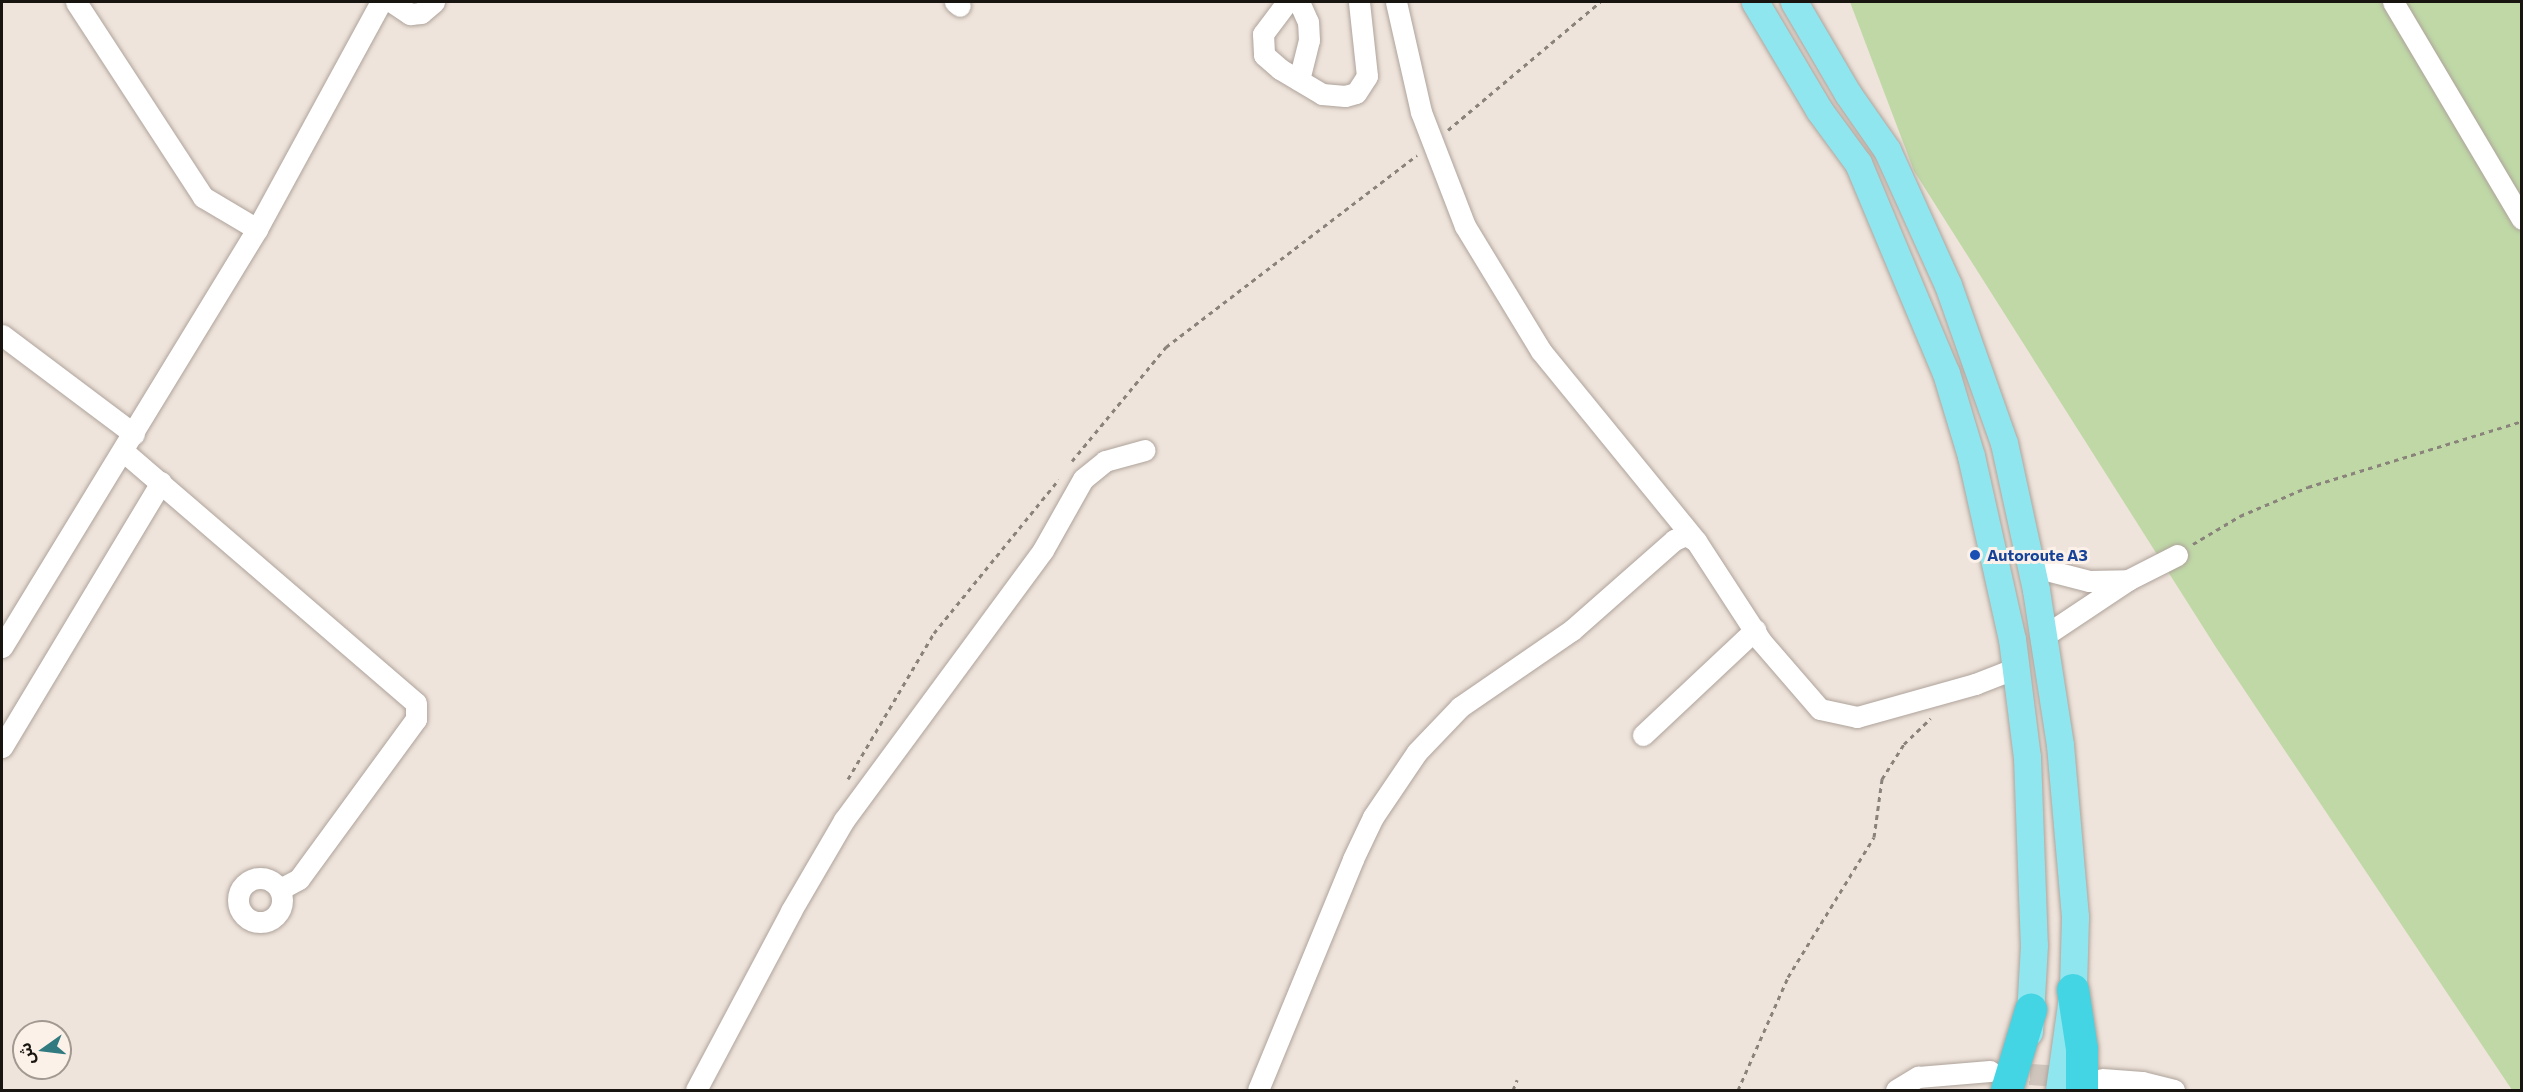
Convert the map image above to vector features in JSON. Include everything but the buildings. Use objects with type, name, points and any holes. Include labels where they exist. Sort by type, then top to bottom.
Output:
[{"type":"highway","points":[[2073,990],[2082,1049],[2092,1085]]},
{"type":"highway","points":[[1999,1081],[2031,1010]]},
{"type":"main road","points":[[1755,2],[1819,110],[1858,162],[1934,342],[1971,456],[2016,668],[2032,836],[2031,1010],[2023,1090]]},
{"type":"main road","points":[[1794,2],[1848,94],[1887,150],[1948,285],[2004,443],[2031,566],[2061,745],[2072,883],[2073,990],[2059,1090]]},
{"type":"street","points":[[76,2],[203,197],[257,229]]},
{"type":"street","points":[[2,647],[257,229],[381,2]]},
{"type":"street","points":[[392,2],[410,14],[421,14],[434,2]]},
{"type":"street","points":[[1287,2],[1263,34],[1264,55],[1322,94],[1356,93],[1367,76],[1359,2]]},
{"type":"street","points":[[1299,2],[1308,22],[1309,39],[1299,80]]},
{"type":"street","points":[[1396,2],[1431,144],[1465,226],[1541,351],[1696,541],[1755,630],[1820,709],[1857,717],[1975,684],[2016,668]]},
{"type":"street","points":[[2393,2],[2522,219]]},
{"type":"street","points":[[2,335],[129,442],[161,482],[416,703],[416,719],[361,795],[299,879],[280,889]]},
{"type":"street","points":[[696,1090],[791,911],[844,820],[1043,550],[1083,479],[1105,461],[1145,450]]},
{"type":"street","points":[[2,747],[161,482]]},
{"type":"street","points":[[1258,1090],[1353,859],[1373,817],[1417,752],[1460,706],[1572,630],[1674,540],[1686,535],[1696,541]]},
{"type":"street","points":[[2044,636],[2128,580],[2177,555]]},
{"type":"street","points":[[2031,566],[2089,580],[2128,580]]},
{"type":"street","points":[[1643,735],[1755,630]]},
{"type":"street","points":[[1896,1090],[1918,1077],[1999,1081]]},
{"type":"street","points":[[2092,1085],[2142,1082],[2174,1090]]},
{"type":"path","points":[[2177,555],[2274,500],[2522,421]]},
{"type":"path","points":[[1738,1090],[1788,976],[1874,837],[1878,793],[1886,772],[1904,744],[1937,712]]},
{"type":"path","points":[[1514,1090],[1517,1080]]},
{"type":"green space","points":[[1850,2],[2521,2],[2521,1090],[2512,1090],[2217,649],[1914,171]]},
{"type":"tunnel","points":[[1999,1072],[2076,1077]]},
{"type":"place","name":"Autoroute A3","points":[[1975,555]]}]
